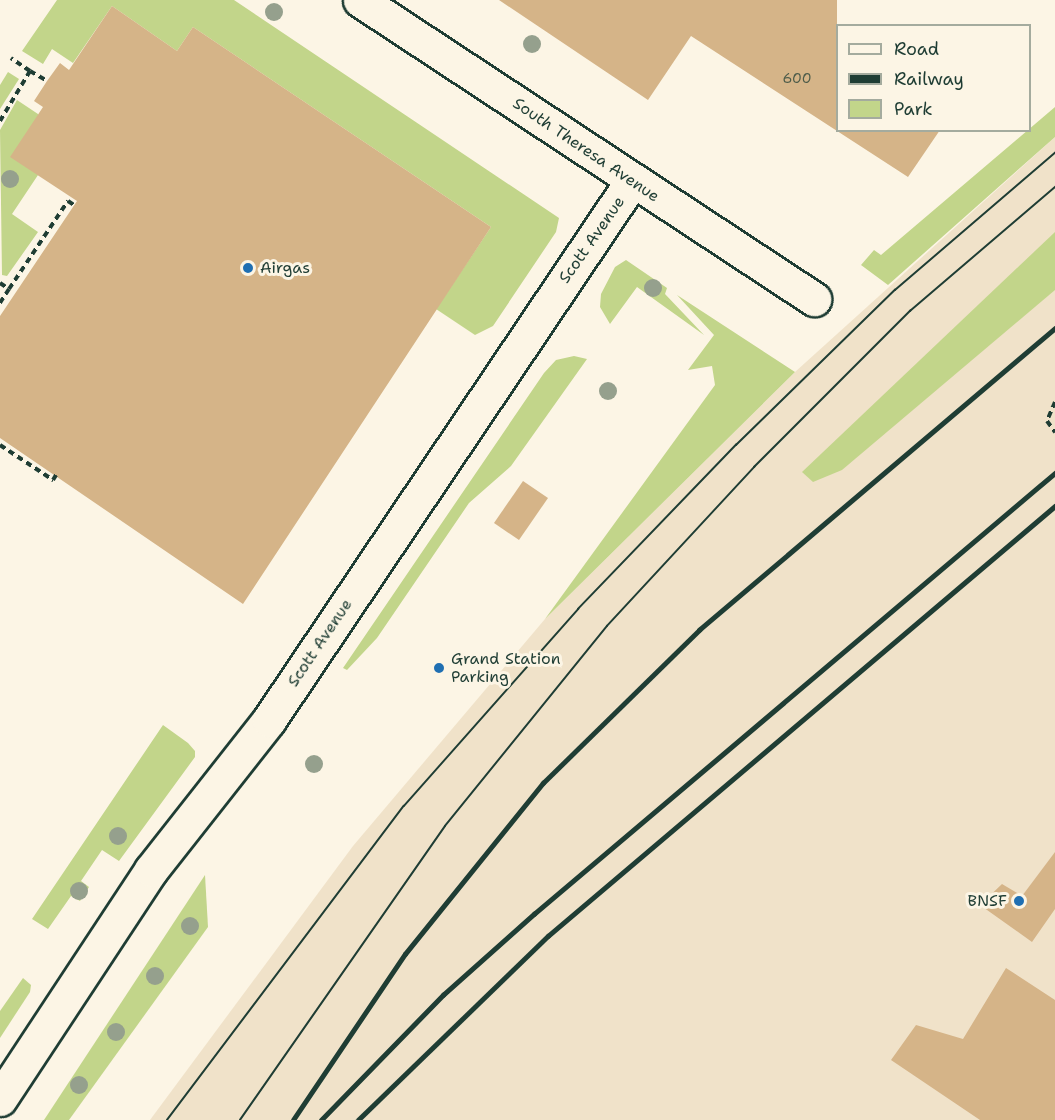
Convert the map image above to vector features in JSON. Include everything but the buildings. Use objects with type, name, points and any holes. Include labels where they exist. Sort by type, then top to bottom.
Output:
[{"type":"street","name":"South Theresa Avenue","points":[[360,0],[814,299]]},
{"type":"street","name":"Scott Avenue","points":[[0,1099],[151,870],[269,720],[632,181]]},
{"type":"path","points":[[11,58],[47,81]]},
{"type":"path","points":[[0,121],[30,71]]},
{"type":"path","points":[[0,303],[68,201],[74,205]]},
{"type":"path","points":[[0,282],[9,289]]},
{"type":"path","points":[[1055,402],[1047,421],[1055,432]]},
{"type":"path","points":[[0,445],[53,480],[56,475]]},
{"type":"shaded area","points":[[1055,137],[1055,1120],[150,1120],[353,846],[545,619],[795,372]]},
{"type":"green space","points":[[57,0],[234,0],[559,218],[556,232],[493,326],[475,335],[436,309],[491,227],[193,27],[177,51],[112,6],[73,63],[52,49],[43,64],[22,51]]},
{"type":"green space","points":[[8,72],[19,79],[0,109],[0,85]]},
{"type":"green space","points":[[17,100],[38,114],[38,175],[12,214],[38,232],[7,276],[2,275],[0,130]]},
{"type":"green space","points":[[1055,107],[1055,137],[888,285],[861,265],[874,250],[881,255],[1026,132],[1031,132],[1031,127]]},
{"type":"green space","points":[[1055,232],[1055,290],[842,470],[813,482],[802,472]]},
{"type":"green space","points":[[626,260],[667,288],[665,294],[704,335],[637,287],[610,324],[600,307],[601,294],[615,267]]},
{"type":"green space","points":[[677,295],[795,372],[545,619],[715,385],[712,366],[688,370],[714,335]]},
{"type":"green space","points":[[574,356],[587,359],[511,466],[469,503],[377,638],[347,670],[343,668],[544,373],[556,360]]},
{"type":"green space","points":[[163,725],[188,743],[195,751],[195,757],[119,861],[102,850],[81,881],[89,887],[80,901],[71,896],[48,929],[32,919]]},
{"type":"green space","points":[[205,875],[208,927],[69,1120],[44,1120]]},
{"type":"green space","points":[[23,978],[31,985],[30,992],[0,1038],[0,1011]]},
{"type":"tram line","points":[[167,1120],[404,806],[578,609],[736,445],[895,290],[1055,153]]},
{"type":"tram line","points":[[240,1120],[445,826],[607,626],[754,467],[910,311],[1055,187]]},
{"type":"railway","points":[[293,1120],[405,954],[543,783],[699,630],[1055,328]]},
{"type":"railway","points":[[321,1120],[443,995],[534,914],[1055,473]]},
{"type":"railway","points":[[358,1120],[548,936],[1055,506]]},
{"type":"place","name":"Airgas","points":[[248,268]]},
{"type":"place","name":"Grand Station Parking","points":[[439,668]]},
{"type":"place","name":"BNSF","points":[[1019,901]]}]
